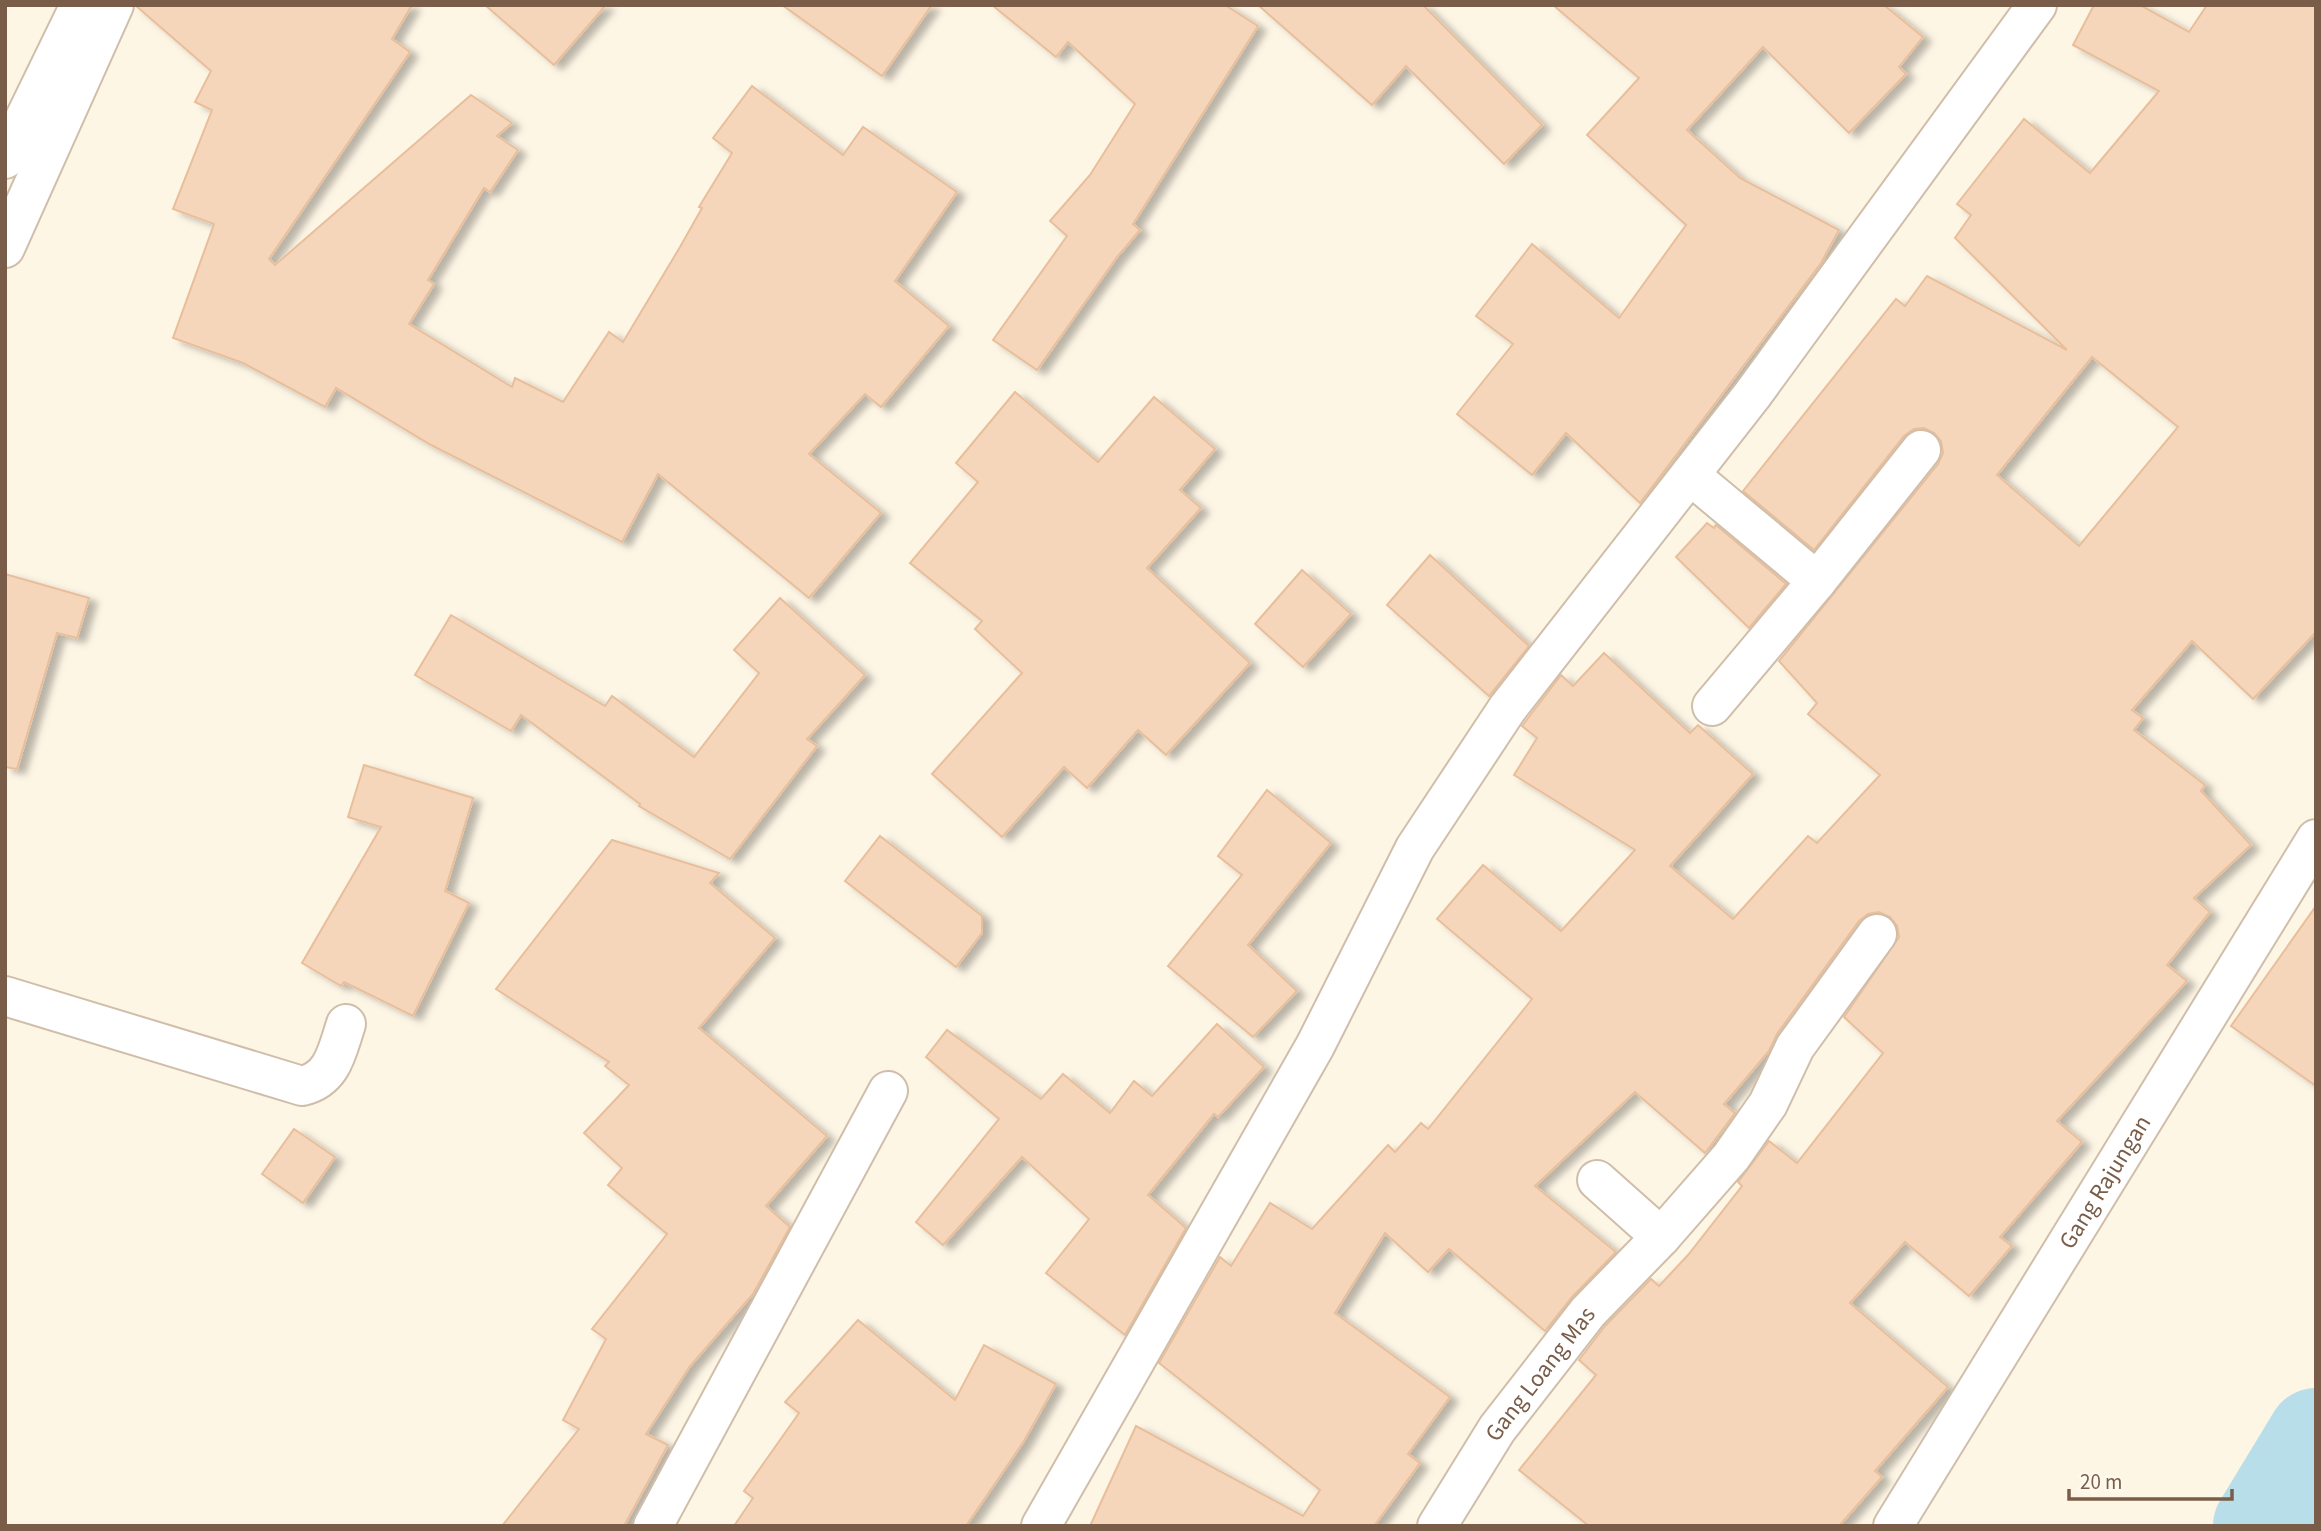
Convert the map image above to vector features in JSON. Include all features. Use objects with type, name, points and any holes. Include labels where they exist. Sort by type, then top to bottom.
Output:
[{"type":"street","points":[[5,159],[80,5]]},
{"type":"street","points":[[5,248],[114,5]]},
{"type":"street","points":[[1041,1526],[1315,1046],[1415,848],[1507,709],[1753,394],[2037,5]]},
{"type":"street","points":[[1712,706],[1817,581],[1921,450]]},
{"type":"street","points":[[1690,475],[1817,581]]},
{"type":"street","name":"Gang Rajungan","points":[[1893,1526],[2316,839]]},
{"type":"street","name":"Gang Loang Mas","points":[[1437,1526],[1497,1429],[1588,1312],[1661,1237],[1738,1147],[1768,1104],[1795,1047],[1877,934]]},
{"type":"street","points":[[5,996],[302,1086],[316,1083],[332,1067],[346,1024]]},
{"type":"street","points":[[653,1526],[888,1091]]},
{"type":"street","points":[[1597,1180],[1661,1237]]},
{"type":"building","points":[[135,5],[412,5],[392,39],[410,52],[269,259],[275,265],[471,95],[512,123],[497,136],[518,150],[490,192],[484,188],[428,280],[434,284],[409,324],[512,387],[515,378],[563,402],[609,332],[623,342],[680,247],[702,208],[699,207],[732,153],[713,138],[752,86],[843,155],[863,127],[957,192],[895,281],[949,326],[881,407],[865,394],[809,454],[881,513],[809,598],[658,474],[622,542],[431,445],[336,388],[325,407],[243,363],[173,338],[214,224],[173,209],[212,110],[195,102],[211,71]]},
{"type":"building","points":[[485,5],[606,5],[554,65]]},
{"type":"building","points":[[782,5],[932,5],[882,76]]},
{"type":"building","points":[[992,5],[1225,5],[1258,26],[1133,224],[1140,230],[1117,257],[1037,370],[993,340],[1067,236],[1050,221],[1090,175],[1135,104],[1068,42],[1056,57]]},
{"type":"building","points":[[1258,5],[1423,5],[1542,125],[1504,164],[1406,66],[1372,105]]},
{"type":"building","points":[[1553,5],[1884,5],[1923,37],[1899,67],[1906,74],[1849,133],[1763,47],[1687,130],[1740,178],[1839,230],[1821,263],[1640,503],[1566,433],[1532,475],[1457,414],[1513,344],[1476,316],[1532,244],[1619,318],[1686,225],[1587,135],[1639,78]]},
{"type":"building","points":[[2094,5],[2140,5],[2189,32],[2207,5],[2316,5],[2316,632],[2253,699],[2192,641],[2132,710],[2143,718],[2134,730],[2205,785],[2201,791],[2251,845],[2194,898],[2210,912],[2167,965],[2187,981],[2057,1121],[2082,1142],[2000,1237],[2012,1246],[1969,1296],[1905,1242],[1850,1303],[1948,1387],[1875,1471],[1882,1477],[1839,1526],[1589,1526],[1519,1470],[1596,1375],[1579,1360],[1605,1326],[1651,1279],[1659,1286],[1688,1255],[1742,1186],[1738,1182],[1769,1141],[1797,1163],[1883,1053],[1844,1017],[1899,937],[1897,926],[1890,917],[1879,912],[1868,914],[1859,921],[1777,1034],[1769,1051],[1724,1104],[1735,1113],[1705,1153],[1635,1092],[1535,1186],[1616,1252],[1572,1297],[1545,1331],[1449,1249],[1428,1272],[1385,1233],[1335,1313],[1450,1397],[1408,1454],[1420,1463],[1374,1526],[1090,1526],[1136,1426],[1303,1516],[1320,1490],[1159,1363],[1220,1257],[1231,1266],[1270,1203],[1312,1229],[1388,1145],[1395,1152],[1421,1123],[1428,1129],[1532,999],[1437,919],[1483,865],[1561,931],[1635,850],[1514,775],[1537,738],[1522,726],[1561,675],[1573,686],[1604,653],[1690,733],[1698,725],[1753,774],[1670,866],[1733,919],[1808,836],[1817,843],[1880,775],[1808,714],[1817,703],[1779,661],[1938,464],[1943,453],[1941,441],[1934,433],[1924,428],[1914,429],[1904,436],[1814,550],[1743,491],[1896,299],[1905,306],[1927,276],[2067,350],[1955,238],[1971,215],[1957,204],[2024,119],[2090,173],[2159,91],[2073,45]],"holes":[[[2092,357],[2178,427],[2079,546],[1997,475]]]},
{"type":"building","points":[[1015,392],[1098,462],[1154,397],[1215,449],[1180,490],[1201,508],[1147,568],[1250,663],[1166,755],[1138,730],[1087,788],[1064,767],[1002,837],[932,774],[1022,673],[975,629],[982,621],[910,563],[978,482],[956,463]]},
{"type":"building","points":[[1707,523],[1714,528],[1716,525],[1786,584],[1749,628],[1676,557]]},
{"type":"building","points":[[1430,555],[1529,646],[1489,696],[1387,605]]},
{"type":"building","points":[[1302,570],[1351,614],[1303,667],[1255,624]]},
{"type":"building","points":[[5,574],[89,598],[77,638],[57,633],[17,769],[5,767]]},
{"type":"building","points":[[780,598],[865,675],[807,739],[817,746],[730,859],[639,806],[640,804],[521,715],[511,731],[415,675],[451,615],[605,706],[612,696],[694,757],[759,673],[734,650]]},
{"type":"building","points":[[364,765],[473,798],[445,891],[469,903],[413,1016],[344,982],[341,986],[302,963],[381,827],[348,817]]},
{"type":"building","points":[[1267,790],[1331,843],[1248,945],[1297,991],[1253,1037],[1168,966],[1242,875],[1218,856]]},
{"type":"building","points":[[880,836],[982,916],[982,933],[956,967],[845,881]]},
{"type":"building","points":[[612,840],[719,873],[710,883],[775,938],[699,1028],[827,1136],[766,1206],[790,1227],[753,1294],[690,1366],[646,1434],[668,1445],[624,1526],[502,1526],[579,1429],[563,1420],[606,1339],[592,1329],[667,1234],[608,1185],[622,1168],[584,1133],[629,1085],[605,1066],[609,1062],[496,989]]},
{"type":"building","points":[[2316,906],[2316,1086],[2231,1026]]},
{"type":"building","points":[[1217,1024],[1264,1067],[1218,1117],[1214,1114],[1148,1195],[1186,1228],[1125,1335],[1046,1273],[1089,1219],[1022,1157],[943,1245],[916,1222],[999,1119],[926,1057],[947,1030],[1041,1099],[1063,1074],[1110,1113],[1134,1081],[1152,1096]]},
{"type":"building","points":[[294,1129],[335,1157],[303,1203],[262,1174]]},
{"type":"building","points":[[858,1320],[955,1400],[984,1345],[1056,1384],[1024,1441],[966,1526],[734,1526],[753,1498],[744,1491],[799,1413],[785,1402]]},
{"type":"waterway","points":[[2262,1526],[2316,1437]]}]
